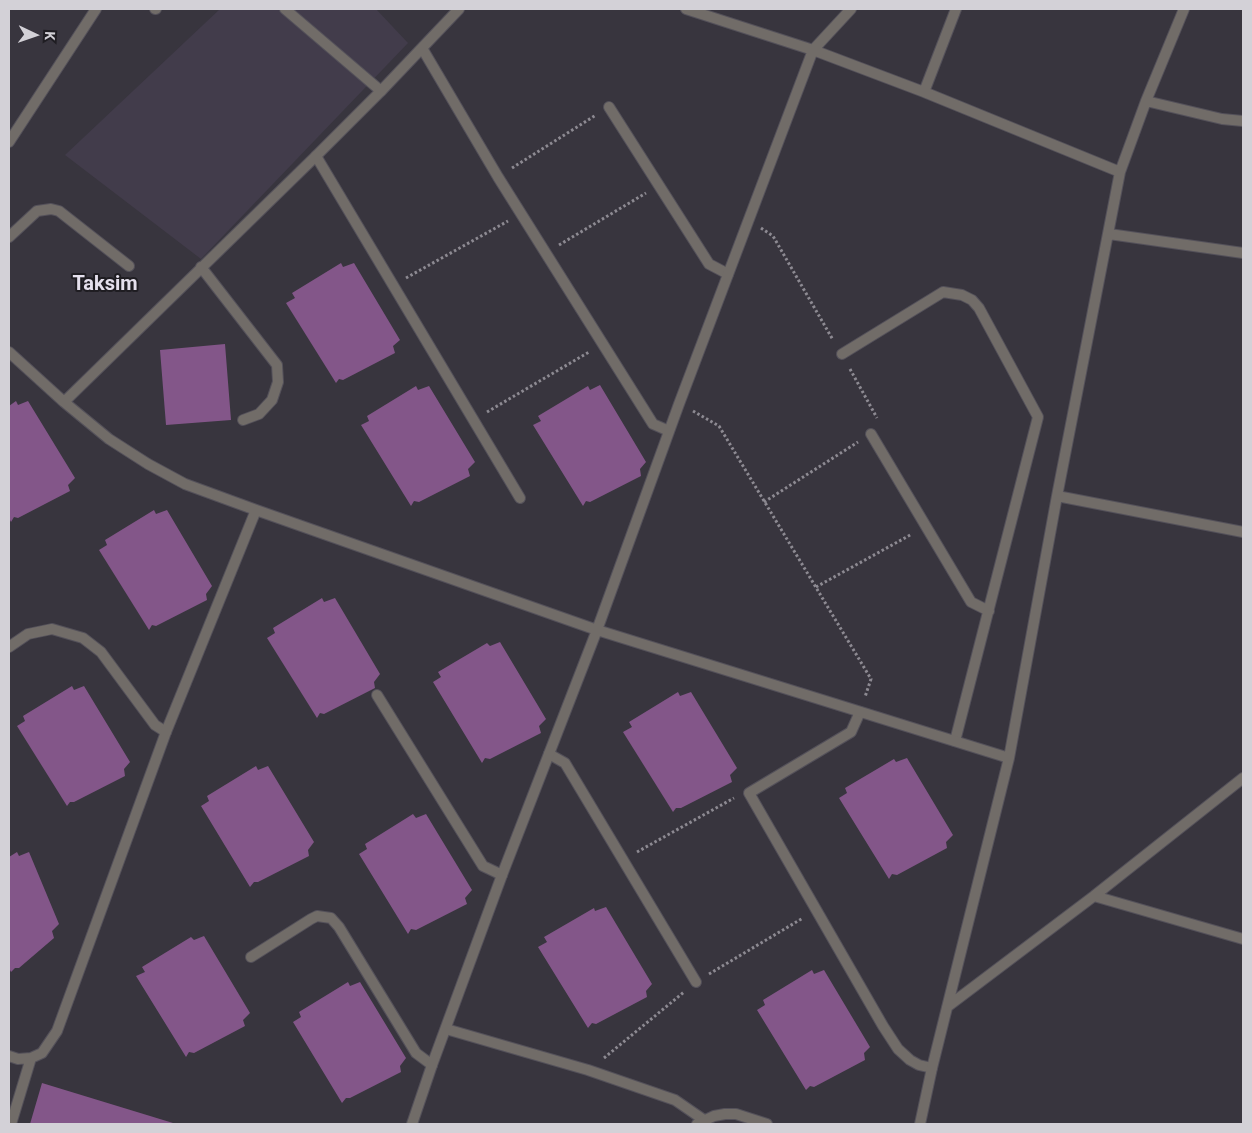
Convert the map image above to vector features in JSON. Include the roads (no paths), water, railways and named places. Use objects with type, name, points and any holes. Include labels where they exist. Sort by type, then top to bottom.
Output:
[{"type":"street","points":[[9,142],[96,9]]},
{"type":"street","points":[[285,9],[380,91]]},
{"type":"street","points":[[64,402],[316,156],[459,9]]},
{"type":"street","points":[[686,9],[813,50],[924,92],[1120,172]]},
{"type":"street","points":[[412,1124],[502,875],[596,630],[813,50],[851,9]]},
{"type":"street","points":[[924,92],[956,9]]},
{"type":"street","points":[[920,1124],[932,1068],[1009,758],[1057,496],[1120,172],[1146,101],[1184,9]]},
{"type":"street","points":[[422,48],[498,177],[653,424],[669,431]]},
{"type":"street","points":[[1146,101],[1243,121]]},
{"type":"street","points":[[609,107],[709,264],[728,274]]},
{"type":"street","points":[[316,156],[520,498]]},
{"type":"street","points":[[9,237],[37,211],[51,209],[59,211],[129,266]]},
{"type":"street","points":[[1109,234],[1243,253]]},
{"type":"street","points":[[201,267],[276,365],[278,382],[272,400],[259,414],[243,420]]},
{"type":"street","points":[[842,354],[943,292],[962,295],[972,300],[979,308],[1038,417],[956,741]]},
{"type":"street","points":[[9,352],[64,402],[109,439],[148,464],[185,484],[596,630],[1009,758]]},
{"type":"street","points":[[871,434],[971,602],[989,611]]},
{"type":"street","points":[[1057,496],[1243,532]]},
{"type":"street","points":[[9,1056],[18,1059],[31,1058],[42,1053],[57,1031],[166,732],[256,510]]},
{"type":"street","points":[[9,646],[28,634],[52,629],[83,638],[101,652],[155,725],[166,732]]},
{"type":"street","points":[[377,695],[483,866],[502,875]]},
{"type":"street","points":[[860,712],[851,732],[749,793],[888,1034],[898,1049],[910,1060],[918,1065],[932,1068]]},
{"type":"street","points":[[549,754],[565,763],[696,982]]},
{"type":"street","points":[[947,1007],[1094,896],[1243,778]]},
{"type":"street","points":[[1094,896],[1243,940]]},
{"type":"street","points":[[251,957],[310,919],[317,916],[330,918],[339,926],[416,1053],[432,1065]]},
{"type":"street","points":[[446,1029],[588,1070],[675,1100],[701,1122],[719,1115],[736,1114],[767,1124]]},
{"type":"street","points":[[11,1124],[31,1058]]},
{"type":"district","name":"Taksim","points":[[105,285]]}]
